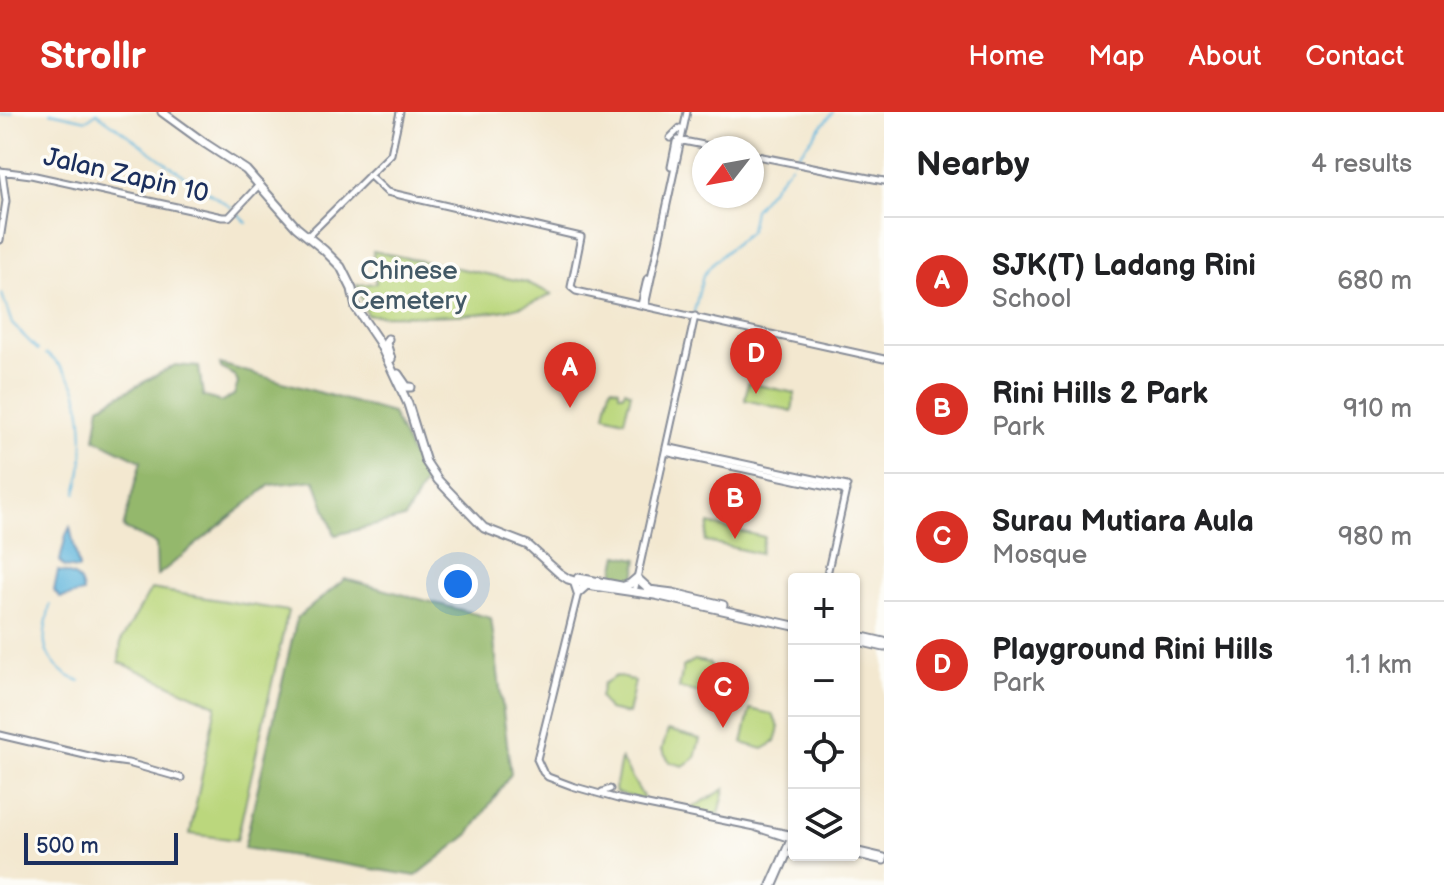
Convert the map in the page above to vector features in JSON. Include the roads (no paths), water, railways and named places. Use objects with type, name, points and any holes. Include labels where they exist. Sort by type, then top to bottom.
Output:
[{"type":"main road","points":[[164,112],[248,168],[298,225],[338,263],[352,289],[356,308],[379,343],[408,404],[425,456],[441,480],[487,527],[529,541],[577,578],[634,590],[649,589],[788,623]]},
{"type":"main road","points":[[309,235],[346,269],[359,308],[391,359],[410,401],[430,470],[484,528],[528,545],[559,573],[574,581],[690,600]]},
{"type":"main road","points":[[375,332],[387,338],[391,359]]},
{"type":"main road","points":[[397,372],[407,387],[411,387]]},
{"type":"main road","points":[[624,586],[637,578],[649,589]]},
{"type":"main road","points":[[574,581],[578,593],[587,585]]},
{"type":"main road","points":[[860,641],[884,645]]},
{"type":"street","points":[[309,235],[391,154],[400,112]]},
{"type":"street","points":[[643,305],[684,113]]},
{"type":"street","points":[[681,129],[688,142]]},
{"type":"street","points":[[643,305],[678,150],[676,139]]},
{"type":"street","points":[[676,139],[692,143]]},
{"type":"street","points":[[678,150],[688,142]]},
{"type":"street","points":[[764,157],[884,181]]},
{"type":"street","name":"Jalan Zapin 10","points":[[1,172],[31,175],[220,217],[227,217],[260,184]]},
{"type":"street","points":[[0,240],[6,201],[1,172]]},
{"type":"street","points":[[369,175],[387,192],[581,237],[571,287],[573,290],[884,359]]},
{"type":"street","points":[[688,315],[693,326]]},
{"type":"street","points":[[634,590],[695,316]]},
{"type":"street","points":[[693,326],[704,318]]},
{"type":"street","points":[[665,449],[847,488],[827,573]]},
{"type":"street","points":[[578,593],[537,759],[543,772],[548,777],[602,793],[788,836]]},
{"type":"street","points":[[0,735],[181,778]]},
{"type":"street","points":[[602,793],[611,789],[618,797]]},
{"type":"street","points":[[602,793],[608,801],[618,797]]},
{"type":"street","points":[[714,819],[721,815],[727,822]]},
{"type":"street","points":[[756,828],[788,835]]},
{"type":"street","points":[[775,834],[786,840],[786,849]]},
{"type":"street","points":[[772,885],[788,846]]},
{"type":"street","points":[[772,885],[788,848]]},
{"type":"street","points":[[860,853],[884,859]]},
{"type":"water","points":[[70,527],[78,569],[64,567],[60,561]]},
{"type":"water","points":[[58,571],[76,577],[83,593],[60,598],[54,591]]},
{"type":"waterway","points":[[0,115],[13,112]]},
{"type":"waterway","points":[[50,112],[87,120],[97,113],[232,208]]},
{"type":"waterway","points":[[794,160],[833,112]]},
{"type":"waterway","points":[[694,312],[703,275],[750,231],[754,210],[791,165]]},
{"type":"waterway","points":[[237,213],[247,223]]},
{"type":"waterway","points":[[2,294],[12,324],[38,350]]},
{"type":"waterway","points":[[46,354],[69,377],[80,404],[82,456],[76,493]]},
{"type":"waterway","points":[[50,605],[45,635],[49,656],[68,676],[80,681]]},
{"type":"place","name":"Playground Rini Hills","points":[[756,394]]},
{"type":"place","name":"SJK(T) Ladang Rini","points":[[570,408]]},
{"type":"place","name":"Rini Hills 2 Park","points":[[735,539]]},
{"type":"place","name":"Surau Mutiara Aula","points":[[723,728]]},
{"type":"park label","name":"Chinese Cemetery","points":[[409,286]]}]
